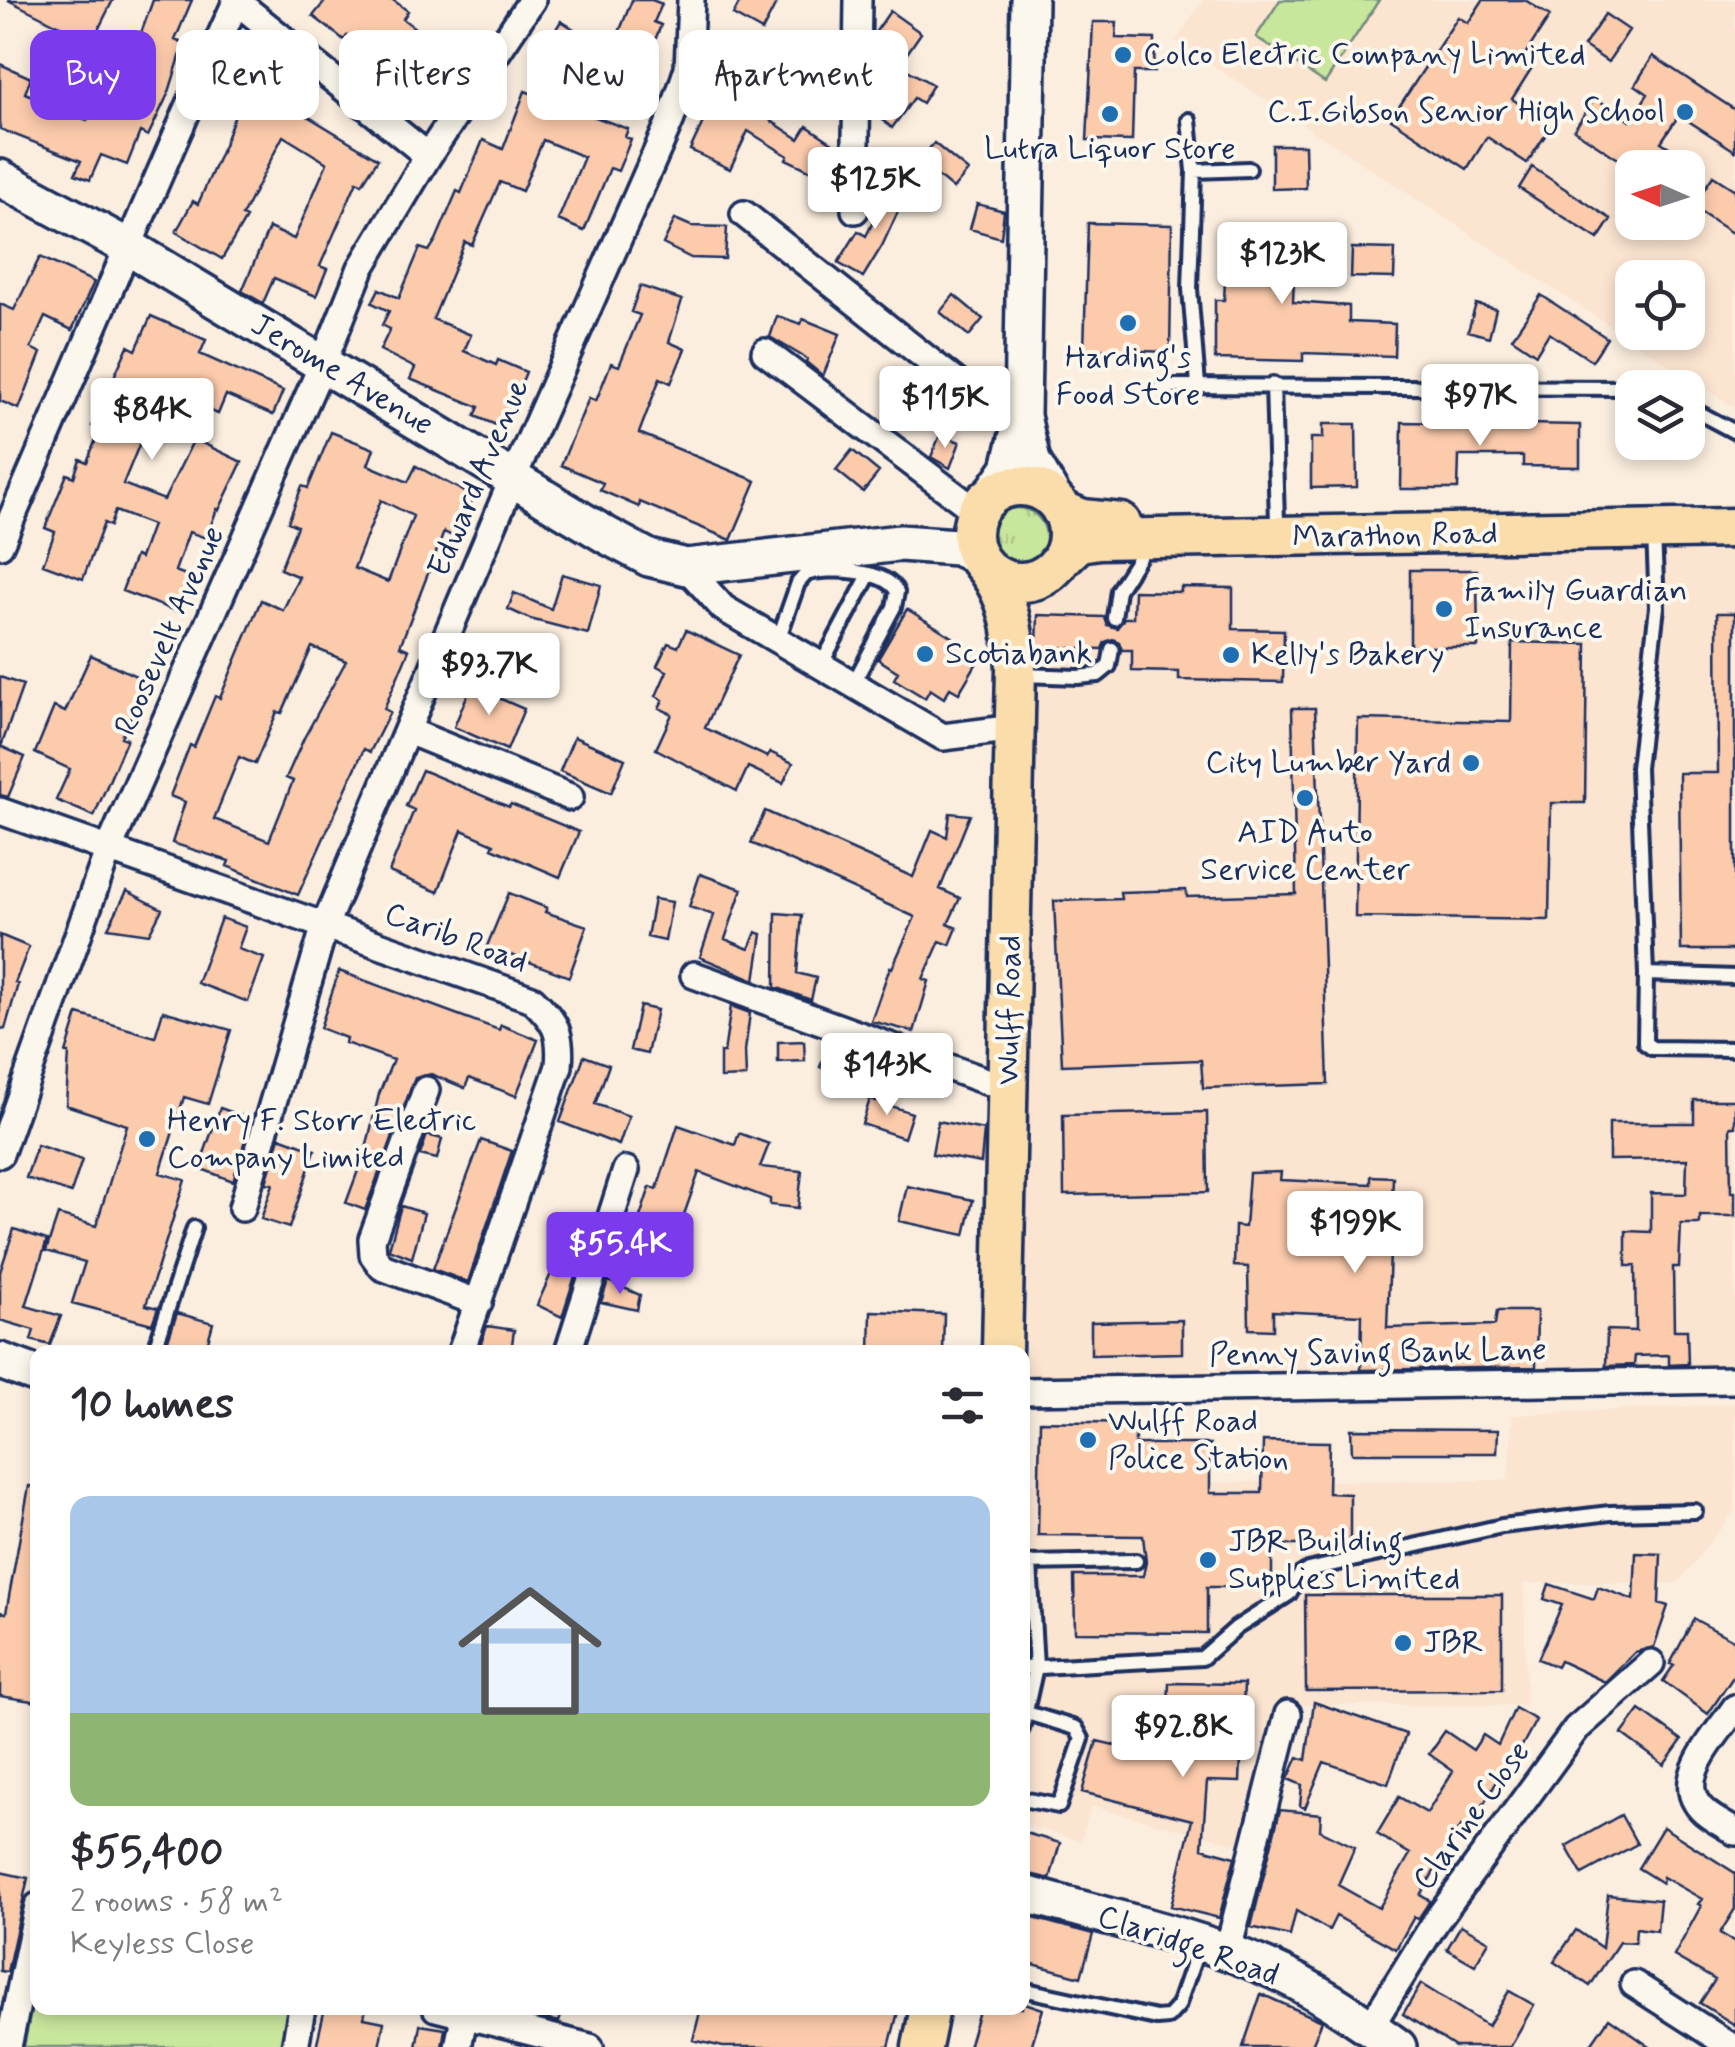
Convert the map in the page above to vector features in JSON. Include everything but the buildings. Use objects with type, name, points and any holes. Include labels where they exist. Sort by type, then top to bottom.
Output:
[{"type":"main road","points":[[1016,486],[1032,488],[1059,507],[1068,529],[1059,562],[1045,575],[1015,582],[999,577],[981,531],[1016,486]]},
{"type":"main road","name":"Marathon Road","points":[[1059,507],[1072,517],[1104,523],[1735,512]]},
{"type":"main road","name":"Marathon Road","points":[[1059,562],[1084,540],[1735,528]]},
{"type":"main road","name":"Wulff Road","points":[[981,531],[1012,623],[1016,671],[1002,1345]]},
{"type":"main road","name":"Wulff Road","points":[[1016,671],[1027,610],[1038,584],[1059,562]]},
{"type":"main road","points":[[922,2047],[929,2015]]},
{"type":"street","name":"Roosevelt Avenue","points":[[0,1154],[108,851],[361,268],[428,156],[532,0]]},
{"type":"street","name":"Edward Avenue","points":[[242,1208],[325,925],[513,478],[671,119],[688,68],[691,0]]},
{"type":"street","points":[[855,210],[858,0]]},
{"type":"street","points":[[765,352],[981,531],[1010,468],[1022,416],[1029,0]]},
{"type":"street","points":[[0,545],[235,1],[428,156]]},
{"type":"street","name":"Jerome Avenue","points":[[0,178],[130,248],[649,558],[686,567],[900,544],[981,531]]},
{"type":"street","points":[[744,214],[979,400],[1022,416]]},
{"type":"street","points":[[1022,416],[1032,461],[1059,507]]},
{"type":"street","points":[[686,567],[723,608],[943,737],[1015,728]]},
{"type":"street","points":[[408,731],[570,796]]},
{"type":"street","name":"Carib Road","points":[[0,811],[532,999],[550,1016],[561,1040],[559,1066],[463,1345]]},
{"type":"street","points":[[694,975],[1008,1089]]},
{"type":"street","points":[[426,1090],[372,1240],[373,1255],[382,1267],[478,1303]]},
{"type":"street","points":[[570,1345],[626,1170]]},
{"type":"street","points":[[0,1361],[30,1372]]},
{"type":"street","name":"Penny Saving Bank Lane","points":[[1030,1391],[1735,1380]]},
{"type":"street","name":"Clarine Close","points":[[1384,2037],[1436,1921],[1576,1729],[1651,1663]]},
{"type":"street","points":[[1735,1708],[1693,1774],[1691,1787],[1695,1801],[1707,1814],[1735,1832]]},
{"type":"street","points":[[1213,1950],[1288,1714]]},
{"type":"street","name":"Claridge Road","points":[[1030,1895],[1266,1968],[1384,2037]]},
{"type":"street","points":[[8,2047],[30,1944]]},
{"type":"street","points":[[1634,1984],[1732,2047]]},
{"type":"street","points":[[295,2047],[301,2015]]},
{"type":"street","points":[[458,2047],[464,2015]]},
{"type":"street","points":[[479,2015],[590,2047]]},
{"type":"lane","points":[[1189,120],[1194,171],[1190,290],[1198,385]]},
{"type":"lane","points":[[1194,171],[1249,169]]},
{"type":"lane","points":[[1274,384],[1277,522]]},
{"type":"lane","points":[[1162,386],[1615,388]]},
{"type":"lane","points":[[1705,417],[1735,432]]},
{"type":"lane","points":[[1654,531],[1657,607],[1638,768],[1646,974],[1644,1043],[1647,1047],[1735,1050]]},
{"type":"lane","points":[[1114,618],[1118,590],[1152,539]]},
{"type":"lane","points":[[778,640],[798,583],[806,574],[817,570],[848,571],[886,579],[897,592],[894,607],[853,684]]},
{"type":"lane","points":[[820,665],[868,575]]},
{"type":"lane","points":[[1016,671],[1098,675],[1109,666],[1112,649]]},
{"type":"lane","points":[[1646,974],[1735,976]]},
{"type":"lane","points":[[156,1345],[194,1228]]},
{"type":"lane","points":[[1030,1667],[1202,1658],[1236,1628],[1289,1594],[1300,1575],[1308,1570],[1502,1526],[1610,1513],[1695,1511]]},
{"type":"lane","points":[[1030,1563],[1136,1561]]},
{"type":"lane","points":[[1030,1714],[1076,1728],[1082,1739],[1059,1806],[1030,1801]]},
{"type":"lane","points":[[1030,1990],[1156,2018],[1168,2016],[1213,1950]]},
{"type":"shaded area","points":[[1203,0],[1735,0],[1735,408],[1705,388],[1705,370],[1677,370],[1647,350],[1705,350],[1705,260],[1615,260],[1615,329],[1176,41]]},
{"type":"shaded area","points":[[1735,538],[1735,1372],[1030,1382],[1030,1345],[1016,1345],[1019,1100],[1030,906],[1033,541]]},
{"type":"shaded area","name":"JBR","points":[[1735,1404],[1735,1510],[1678,1583],[1524,1583],[1526,1705],[1299,1705],[1260,1850],[1091,1806],[1081,1841],[1030,1826],[1030,1484],[1508,1480],[1513,1415]]},
{"type":"green space","points":[[1280,0],[1379,0],[1325,83],[1256,37]]},
{"type":"green space","points":[[1017,508],[1037,517],[1046,537],[1037,557],[1017,566],[997,557],[988,537],[997,517]]},
{"type":"green space","points":[[30,2015],[292,2015],[286,2047],[24,2047]]},
{"type":"place","name":"Colco Electric Company Limited","points":[[1123,55]]},
{"type":"place","name":"C.I.Gibson Senior High School","points":[[1685,112]]},
{"type":"place","name":"Lutra Liquor Store","points":[[1110,114]]},
{"type":"place","name":"Harding's Food Store","points":[[1128,323]]},
{"type":"place","name":"Family Guardian Insurance","points":[[1444,609]]},
{"type":"place","name":"Scotiabank","points":[[925,654]]},
{"type":"place","name":"Kelly's Bakery","points":[[1231,655]]},
{"type":"place","name":"City Lumber Yard","points":[[1471,763]]},
{"type":"place","name":"AID Auto Service Center","points":[[1305,798]]},
{"type":"place","name":"Henry F. Storr Electric Company Limited","points":[[147,1139]]},
{"type":"place","name":"Wulff Road Police Station","points":[[1088,1440]]},
{"type":"place","name":"JBR Building Supplies Limited","points":[[1208,1560]]},
{"type":"place","name":"JBR","points":[[1403,1643]]}]
